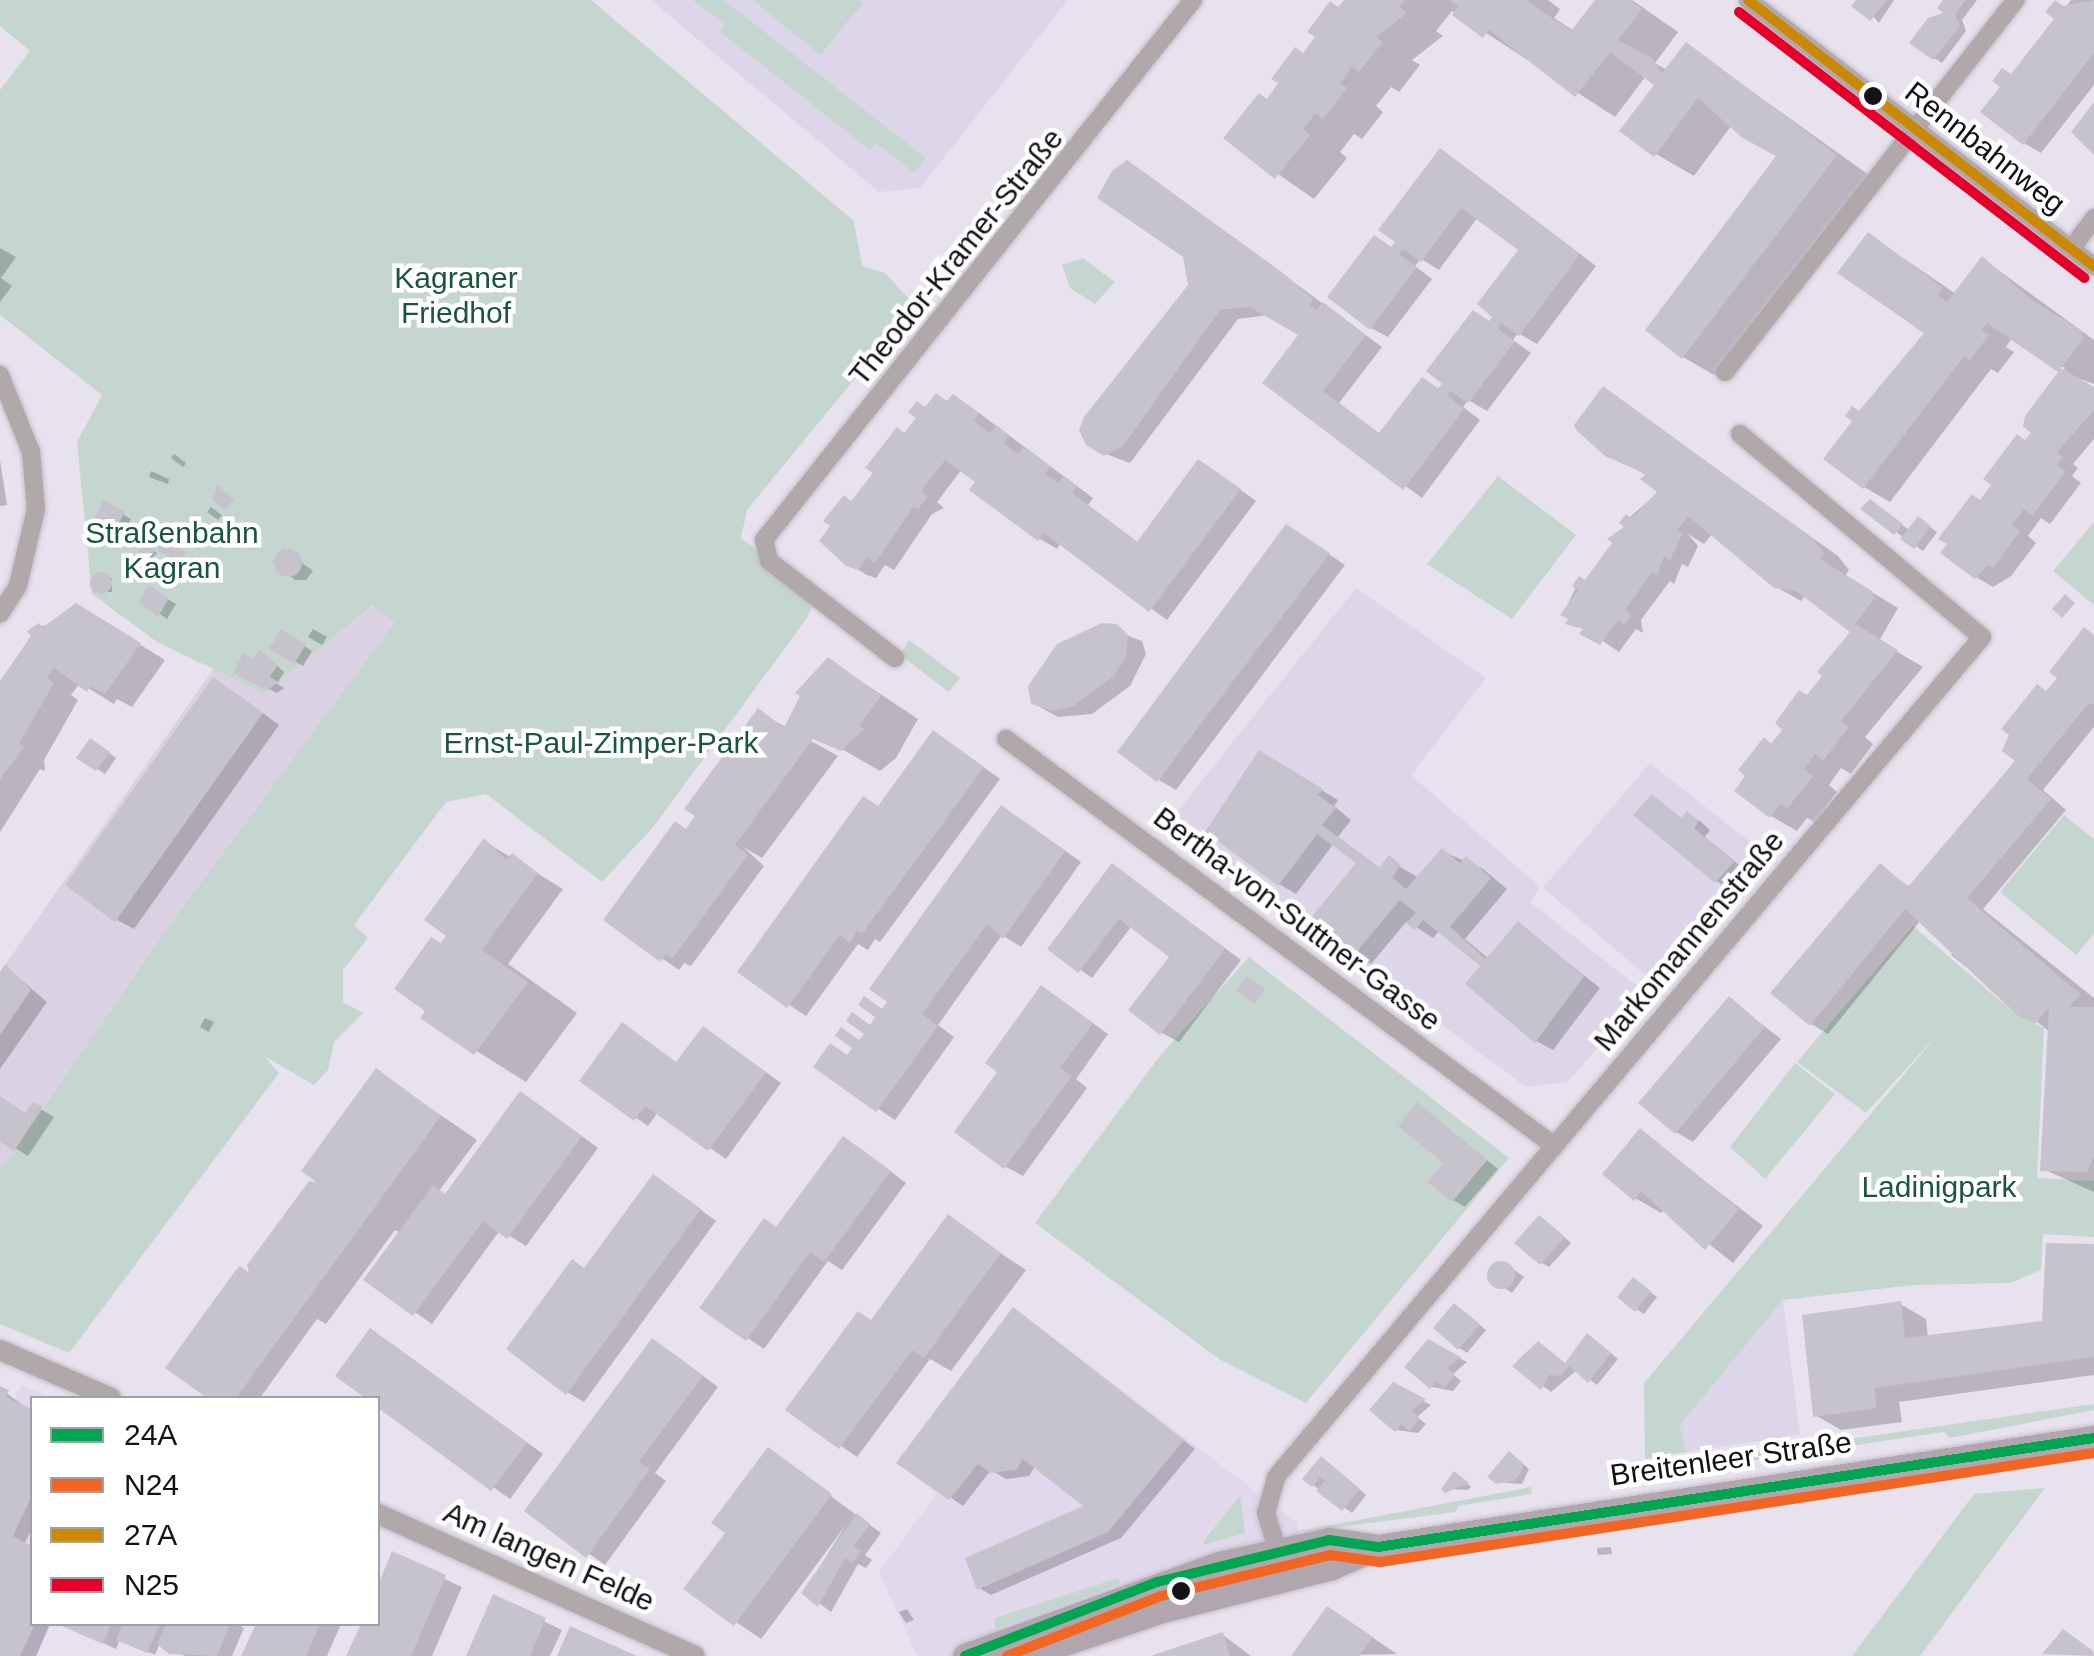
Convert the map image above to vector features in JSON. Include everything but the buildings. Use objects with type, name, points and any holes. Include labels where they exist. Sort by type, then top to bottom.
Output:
[{"type":"main road","name":"Breitenleer Straße","points":[[1026,1656],[1378,1547],[2094,1438]]},
{"type":"main road","name":"Breitenleer Straße","points":[[965,1656],[1157,1582],[1274,1551],[1330,1540],[1378,1547]]},
{"type":"street","name":"Theodor-Kramer-Straße","points":[[895,658],[769,562],[764,548],[770,530],[1193,0]]},
{"type":"street","name":"Rennbahnweg","points":[[1748,0],[2094,266]]},
{"type":"street","points":[[1725,372],[2016,0]]},
{"type":"street","points":[[2071,248],[2094,218]]},
{"type":"street","points":[[0,375],[31,452],[36,509],[18,586],[0,614]]},
{"type":"street","name":"Markomannenstraße","points":[[1286,1578],[1274,1551],[1266,1503],[1276,1477],[1982,637],[1740,434]]},
{"type":"street","name":"Bertha-von-Suttner-Gasse","points":[[1006,739],[1554,1144]]},
{"type":"street","points":[[0,1350],[106,1396]]},
{"type":"street","name":"Am langen Felde","points":[[380,1515],[696,1656]]},
{"type":"shaded area","points":[[651,0],[1068,0],[920,188],[879,192]]},
{"type":"shaded area","points":[[1356,588],[1486,678],[1411,775],[1540,887],[1530,902],[1646,993],[1568,1082],[1526,1087],[1169,822]]},
{"type":"shaded area","points":[[374,606],[396,622],[165,931],[0,1171],[0,972],[215,667],[265,692]]},
{"type":"shaded area","points":[[1650,763],[1765,854],[1655,983],[1543,888]]},
{"type":"shaded area","points":[[1783,1300],[1800,1435],[1686,1452],[1680,1425]]},
{"type":"shaded area","points":[[1013,1307],[1297,1523],[1307,1578],[971,1656],[917,1656],[879,1572],[937,1493],[896,1463]]},
{"type":"shaded area","points":[[21,1385],[47,1396],[30,1396],[30,1626],[50,1626],[37,1656],[0,1656],[0,1432]]},
{"type":"green space","name":"Kagraner Friedhof","points":[[0,0],[591,0],[854,221],[862,266],[885,273],[915,305],[747,510],[741,538],[817,594],[807,618],[654,826],[602,882],[486,794],[446,802],[354,925],[368,938],[343,970],[343,1002],[363,1013],[334,1042],[328,1070],[314,1085],[264,1056],[279,1073],[69,1353],[0,1324],[0,1171],[165,931],[395,622],[373,606],[264,693],[157,642],[92,594],[77,442],[102,395],[0,315],[0,90],[30,51],[0,26]]},
{"type":"green space","points":[[693,0],[724,0],[926,158],[914,173],[876,143],[870,150],[720,32],[725,25]]},
{"type":"green space","points":[[753,0],[859,0],[863,3],[820,55]]},
{"type":"green space","points":[[1083,258],[1115,282],[1095,304],[1070,288],[1062,265]]},
{"type":"green space","points":[[1498,476],[1576,535],[1512,619],[1427,564]]},
{"type":"green space","points":[[2094,522],[2094,605],[2053,571]]},
{"type":"green space","points":[[909,640],[960,678],[949,692],[900,655]]},
{"type":"green space","points":[[2064,815],[2094,839],[2094,934],[2076,955],[2000,892]]},
{"type":"green space","name":"Ladinigpark","points":[[1913,926],[2018,1016],[2044,1028],[2037,1178],[2094,1181],[2094,1237],[2043,1234],[2041,1270],[2010,1283],[1913,1285],[1783,1300],[1680,1425],[1686,1452],[1645,1459],[1644,1383],[1938,1034],[1866,1113],[1797,1062]]},
{"type":"green space","points":[[1249,957],[1509,1158],[1306,1403],[1219,1359],[1035,1223],[1159,1057]]},
{"type":"green space","points":[[1795,1063],[1835,1094],[1765,1179],[1730,1147]]},
{"type":"green space","points":[[2094,1404],[2094,1410],[1950,1438],[1944,1432],[1675,1472],[1674,1464]]},
{"type":"green space","points":[[1531,1487],[1532,1494],[1458,1506],[1456,1512],[1285,1534]]},
{"type":"green space","points":[[2045,1488],[1920,1656],[1852,1656],[1974,1494]]},
{"type":"green space","points":[[1240,1496],[1245,1533],[1204,1545],[1204,1540]]},
{"type":"green space","points":[[1118,1578],[1120,1583],[1106,1589],[995,1629],[995,1618]]},
{"type":"transit line","name":"27A","points":[[1748,0],[2094,266]]},
{"type":"transit line","name":"N25","points":[[1739,12],[2085,278]]},
{"type":"transit line","name":"24A","points":[[965,1656],[1157,1582],[1329,1540],[1378,1547],[2094,1438]]},
{"type":"transit line","name":"N24","points":[[1007,1656],[1161,1596],[1330,1555],[1380,1562],[2094,1453]]},
{"type":"park label","name":"Straßenbahn Kagran","points":[[172,550]]},
{"type":"park label","name":"Ernst-Paul-Zimper-Park","points":[[601,743]]}]
